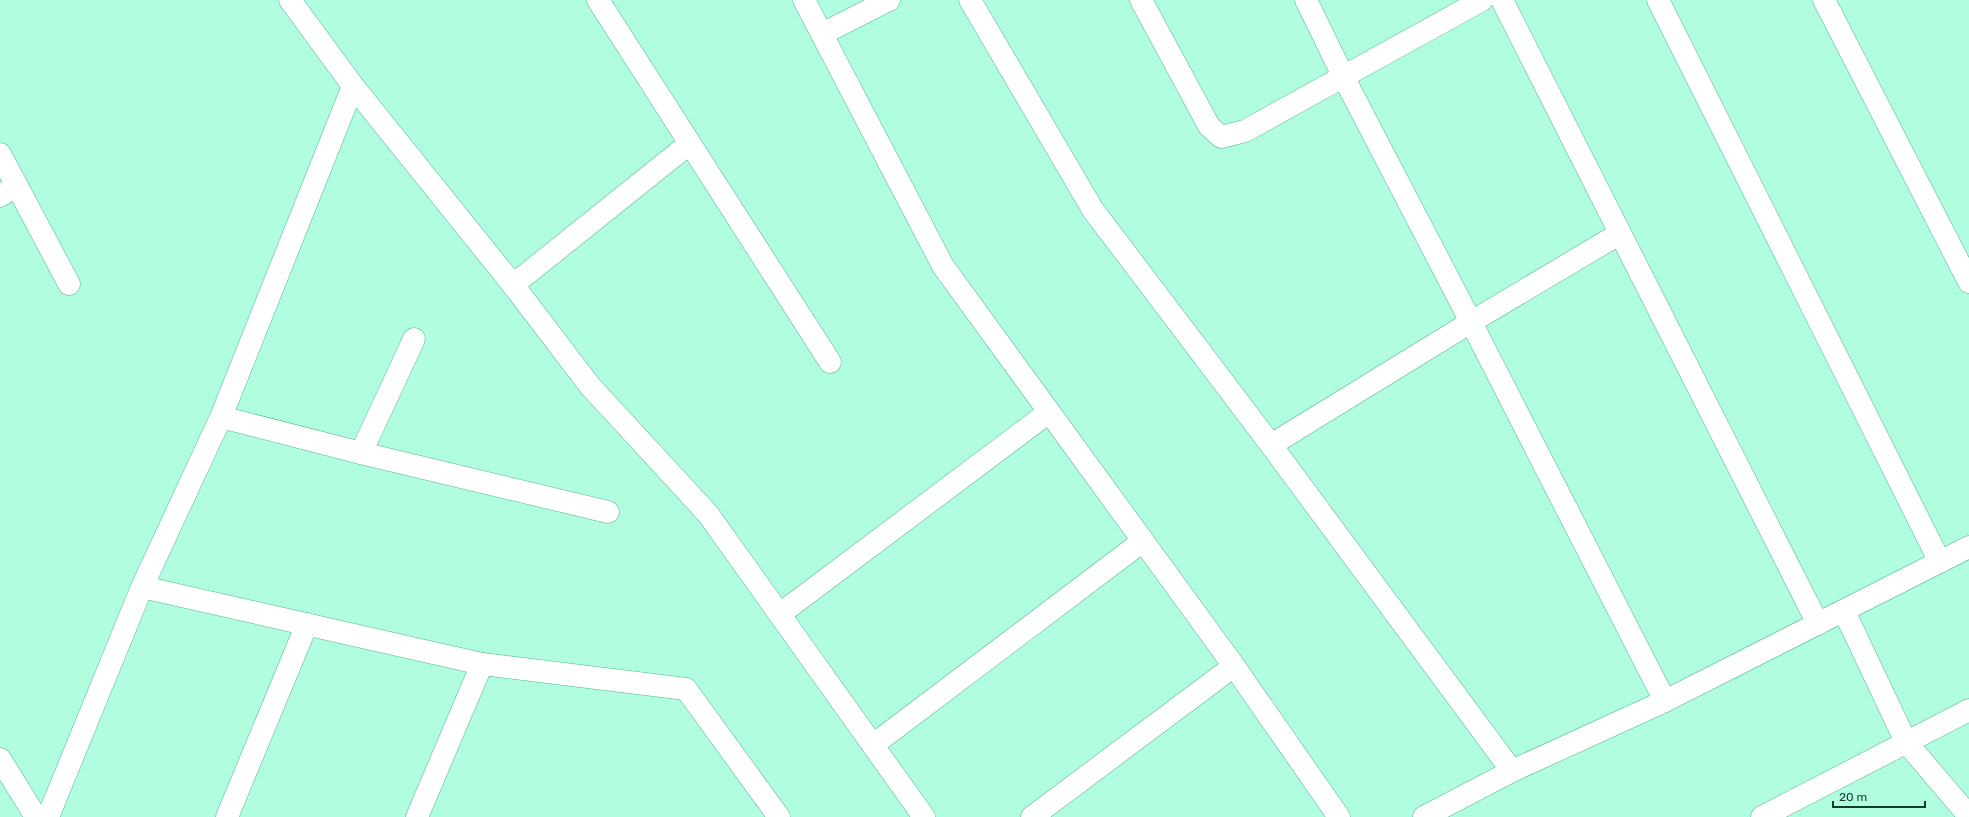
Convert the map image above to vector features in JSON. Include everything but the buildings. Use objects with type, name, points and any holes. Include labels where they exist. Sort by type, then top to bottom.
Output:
[{"type":"street","points":[[290,0],[353,86],[514,285],[590,386],[708,514],[924,817]]},
{"type":"street","points":[[598,0],[688,144],[830,362]]},
{"type":"street","points":[[804,0],[943,266],[1234,666],[1339,817]]},
{"type":"street","points":[[822,34],[889,0]]},
{"type":"street","points":[[970,0],[1093,210],[1271,444],[1512,771]]},
{"type":"street","points":[[1141,0],[1209,126],[1221,137],[1245,131],[1344,78],[1482,0]]},
{"type":"street","points":[[1306,0],[1344,78],[1665,701]]},
{"type":"street","points":[[1502,0],[1619,234],[1818,624]]},
{"type":"street","points":[[1658,0],[1940,562]]},
{"type":"street","points":[[1824,0],[1969,282]]},
{"type":"street","points":[[48,817],[142,587],[221,417],[353,86]]},
{"type":"street","points":[[514,285],[688,144]]},
{"type":"street","points":[[0,154],[8,191],[69,284]]},
{"type":"street","points":[[1271,444],[1619,234]]},
{"type":"street","points":[[361,453],[414,339]]},
{"type":"street","points":[[780,614],[1049,412]]},
{"type":"street","points":[[221,417],[361,453],[608,512]]},
{"type":"street","points":[[873,745],[1143,541]]},
{"type":"street","points":[[1424,817],[1512,771],[1665,701],[1969,547]]},
{"type":"street","points":[[142,587],[482,664],[686,689],[779,817]]},
{"type":"street","points":[[1844,611],[1906,742],[1969,816]]},
{"type":"street","points":[[227,817],[307,624]]},
{"type":"street","points":[[417,817],[482,664]]},
{"type":"street","points":[[1032,817],[1234,666]]},
{"type":"street","points":[[1762,817],[1969,710]]},
{"type":"street","points":[[0,759],[36,817]]}]
